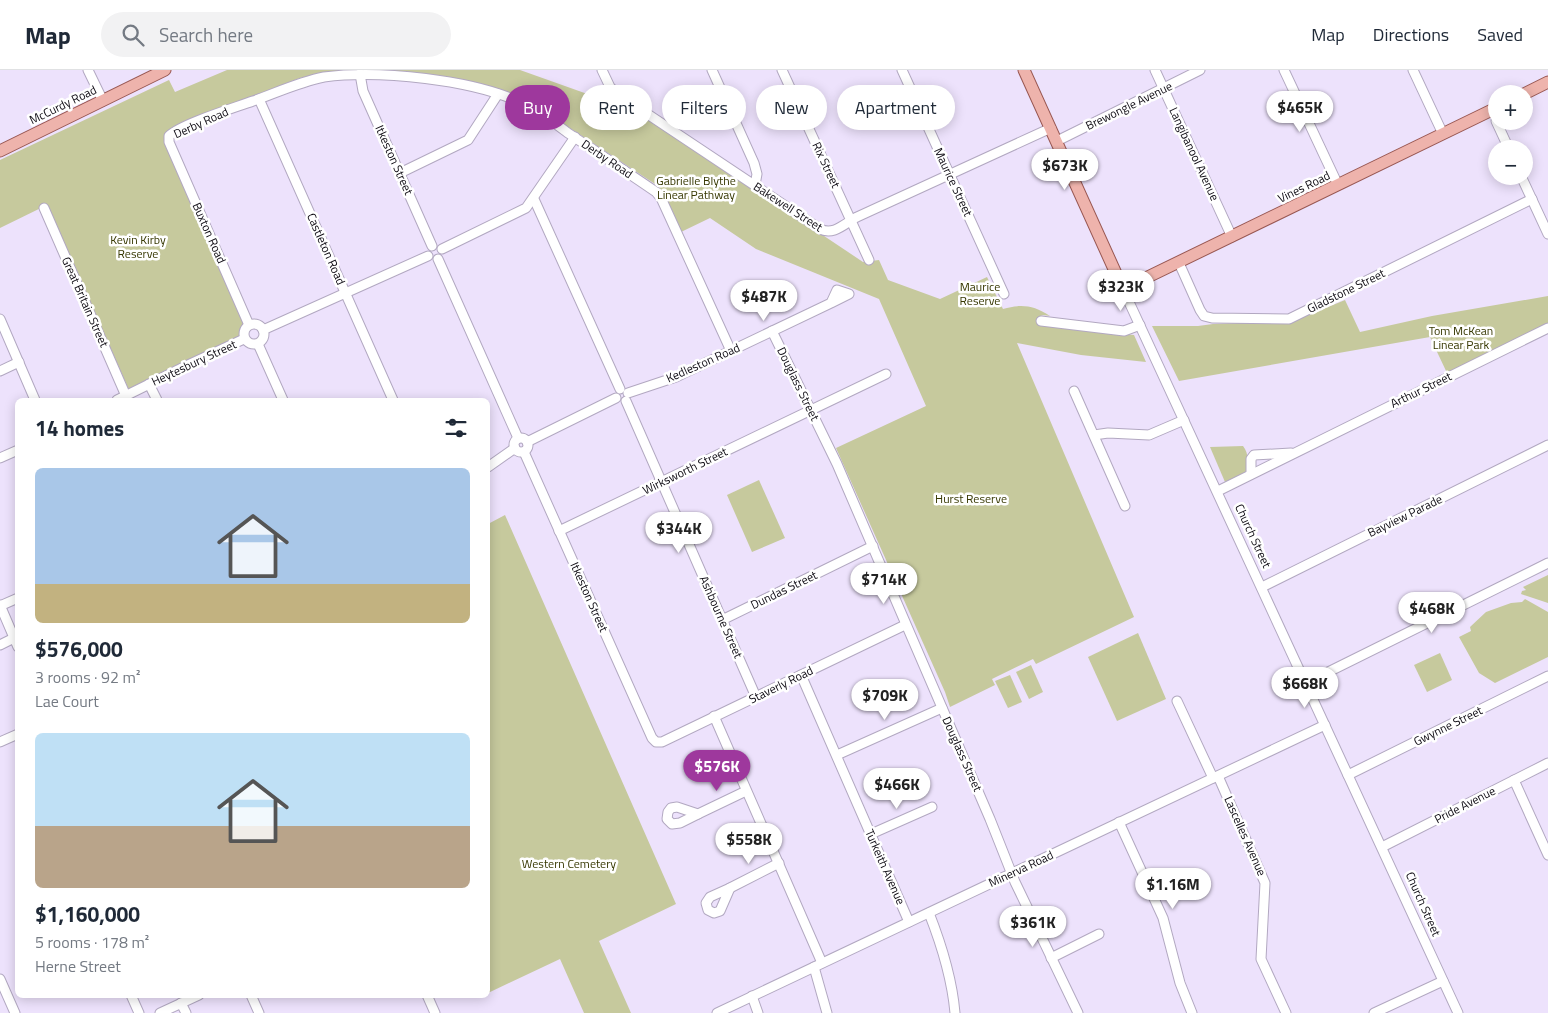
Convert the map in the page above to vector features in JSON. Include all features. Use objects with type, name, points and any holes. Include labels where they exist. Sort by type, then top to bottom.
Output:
[{"type":"main road","name":"McCurdy Road","points":[[0,151],[165,70]]},
{"type":"main road","name":"Church Street","points":[[1024,70],[1123,289]]},
{"type":"main road","points":[[1533,90],[1548,82]]},
{"type":"main road","name":"Vines Road","points":[[1123,289],[1232,238],[1443,134],[1488,118]]},
{"type":"street","points":[[88,70],[103,101]]},
{"type":"street","name":"Bakewell Street","points":[[602,70],[609,86],[614,92],[824,231],[836,230],[851,220],[1051,128]]},
{"type":"street","points":[[712,70],[754,163],[757,174],[755,185]]},
{"type":"street","name":"Rix Street","points":[[782,70],[869,260]]},
{"type":"street","name":"Maurice Street","points":[[902,70],[1004,294]]},
{"type":"street","name":"Langibanool Avenue","points":[[1155,70],[1232,238]]},
{"type":"street","name":"Brewongle Avenue","points":[[1057,141],[1200,70]]},
{"type":"street","points":[[1284,70],[1338,186]]},
{"type":"street","points":[[1413,70],[1443,134]]},
{"type":"street","name":"Derby Road","points":[[169,142],[169,136],[190,124],[294,85],[324,77],[390,73],[431,78],[489,91],[525,104],[659,195],[730,351]]},
{"type":"street","name":"Itkeston Street","points":[[360,74],[364,91],[432,246]]},
{"type":"street","points":[[400,173],[468,140],[498,94]]},
{"type":"street","name":"Castleton Road","points":[[259,99],[392,398]]},
{"type":"street","points":[[442,249],[526,208],[534,199],[574,137]]},
{"type":"street","name":"Buxton Road","points":[[169,142],[249,325]]},
{"type":"street","points":[[1525,185],[1548,234]]},
{"type":"street","name":"Ashbourne Street","points":[[534,199],[756,697]]},
{"type":"street","name":"Gladstone Street","points":[[1179,263],[1204,316],[1212,318],[1289,319],[1532,199]]},
{"type":"street","name":"Great Britain Street","points":[[44,208],[126,396]]},
{"type":"street","points":[[428,256],[428,249],[432,246],[436,245],[442,249]]},
{"type":"street","points":[[438,259],[442,254],[442,249]]},
{"type":"street","points":[[264,330],[428,256]]},
{"type":"street","points":[[428,256],[432,259],[438,259]]},
{"type":"street","points":[[438,259],[523,440],[528,446],[490,466]]},
{"type":"street","name":"Church Street","points":[[1123,289],[1458,1013]]},
{"type":"street","name":"Kedleston Road","points":[[523,440],[623,395],[676,377],[831,303]]},
{"type":"street","points":[[0,319],[35,398]]},
{"type":"street","points":[[1041,321],[1124,331],[1140,325]]},
{"type":"street","points":[[249,325],[255,324],[264,330]]},
{"type":"street","name":"Heytesbury Street","points":[[249,325],[243,334],[244,339],[252,345],[258,344]]},
{"type":"street","name":"Arthur Street","points":[[1218,491],[1548,328]]},
{"type":"street","points":[[264,330],[264,336],[258,344],[282,398]]},
{"type":"street","name":"Douglass Street","points":[[772,331],[837,464],[1012,873],[1078,1013]]},
{"type":"street","name":"Heytesbury Street","points":[[122,398],[244,339]]},
{"type":"street","points":[[0,371],[19,362]]},
{"type":"street","name":"Wirksworth Street","points":[[559,531],[886,374]]},
{"type":"street","points":[[150,384],[157,398]]},
{"type":"street","points":[[1074,391],[1125,506]]},
{"type":"street","points":[[1094,436],[1108,433],[1149,436],[1184,420]]},
{"type":"street","name":"Bayview Parade","points":[[1262,587],[1548,445]]},
{"type":"street","name":"Itkeston Street","points":[[519,450],[559,531],[652,738],[656,742]]},
{"type":"street","points":[[0,458],[15,451]]},
{"type":"street","name":"Arthur Street","points":[[1251,474],[1251,459],[1254,455],[1294,453]]},
{"type":"street","name":"Dundas Street","points":[[722,620],[873,546]]},
{"type":"street","points":[[1306,683],[1548,564]]},
{"type":"street","points":[[0,645],[14,638],[0,606],[15,599]]},
{"type":"street","name":"Staverly Road","points":[[656,742],[662,742],[905,625]]},
{"type":"street","name":"Turkeith Avenue","points":[[801,675],[909,922]]},
{"type":"street","name":"Gwynne Street","points":[[1348,775],[1548,676]]},
{"type":"street","name":"Lascelles Avenue","points":[[1177,701],[1216,777],[1266,883],[1261,959],[1286,1013]]},
{"type":"street","points":[[837,755],[942,708]]},
{"type":"street","points":[[714,716],[779,863],[818,965],[827,1013]]},
{"type":"street","name":"Minerva Road","points":[[717,1013],[1325,726]]},
{"type":"street","points":[[0,742],[15,737]]},
{"type":"street","name":"Pride Avenue","points":[[1382,847],[1548,763]]},
{"type":"street","points":[[1514,780],[1548,855]]},
{"type":"street","points":[[698,814],[746,791]]},
{"type":"street","points":[[871,834],[932,807]]},
{"type":"street","points":[[1119,822],[1163,918],[1180,983],[1192,1013]]},
{"type":"street","points":[[730,888],[779,863]]},
{"type":"street","points":[[929,913],[949,972],[955,1013]]},
{"type":"street","points":[[1051,958],[1099,934]]},
{"type":"street","points":[[0,979],[15,1013]]},
{"type":"street","points":[[1374,1013],[1443,981]]},
{"type":"street","points":[[752,996],[758,1013]]},
{"type":"street","points":[[132,998],[138,1013]]},
{"type":"street","points":[[160,1013],[192,998]]},
{"type":"street","points":[[252,998],[259,1013]]},
{"type":"street","points":[[428,998],[435,1013]]},
{"type":"street","points":[[181,1003],[186,1013]]},
{"type":"green space","name":"Kevin Kirby Reserve","points":[[227,70],[369,70],[325,72],[300,78],[199,117],[169,131],[164,139],[244,323],[239,337],[129,390],[47,205],[0,228],[0,160],[169,80],[175,92]]},
{"type":"green space","name":"Hurst Reserve","points":[[377,70],[520,70],[562,85],[505,85],[505,92],[490,87]]},
{"type":"green space","name":"Hurst Reserve","points":[[570,88],[580,91],[580,130],[652,130],[652,121],[662,128],[662,130],[665,130],[863,262],[879,260],[888,280],[940,299],[987,277],[1003,309],[1021,306],[1038,310],[1050,316],[1042,315],[1038,318],[1038,324],[1042,326],[1134,335],[1146,362],[1081,355],[1017,343],[1134,617],[1036,664],[1033,659],[992,679],[995,685],[950,707],[836,448],[926,406],[879,299],[756,249],[710,218],[681,232],[658,186],[570,128]]},
{"type":"green space","name":"Tom McKean Linear Park","points":[[1548,296],[1548,324],[1447,373],[1430,337],[1179,381],[1152,326],[1198,326],[1294,321],[1345,300],[1360,332],[1432,316]]},
{"type":"green space","points":[[1243,446],[1248,459],[1245,473],[1225,482],[1210,447]]},
{"type":"green space","points":[[759,480],[785,538],[752,552],[727,495]]},
{"type":"green space","name":"Western Cemetery","points":[[505,515],[676,904],[599,941],[631,1013],[584,1013],[560,959],[490,992],[490,523]]},
{"type":"green space","points":[[1548,575],[1548,603],[1521,594],[1522,591],[1526,590],[1523,587]]},
{"type":"green space","points":[[1525,599],[1548,612],[1548,657],[1495,683],[1479,673],[1459,637],[1471,631],[1470,627],[1486,612],[1511,603],[1522,602]]},
{"type":"green space","points":[[1138,633],[1166,699],[1117,721],[1088,657]]},
{"type":"green space","points":[[1440,653],[1452,680],[1427,692],[1414,665]]},
{"type":"green space","points":[[1031,665],[1043,692],[1029,699],[1016,672]]},
{"type":"green space","points":[[1010,675],[1022,702],[1008,708],[995,681]]},
{"type":"park label","name":"Gabrielle Blythe Linear Pathway","points":[[696,188]]},
{"type":"park label","name":"Maurice Reserve","points":[[980,294]]}]
